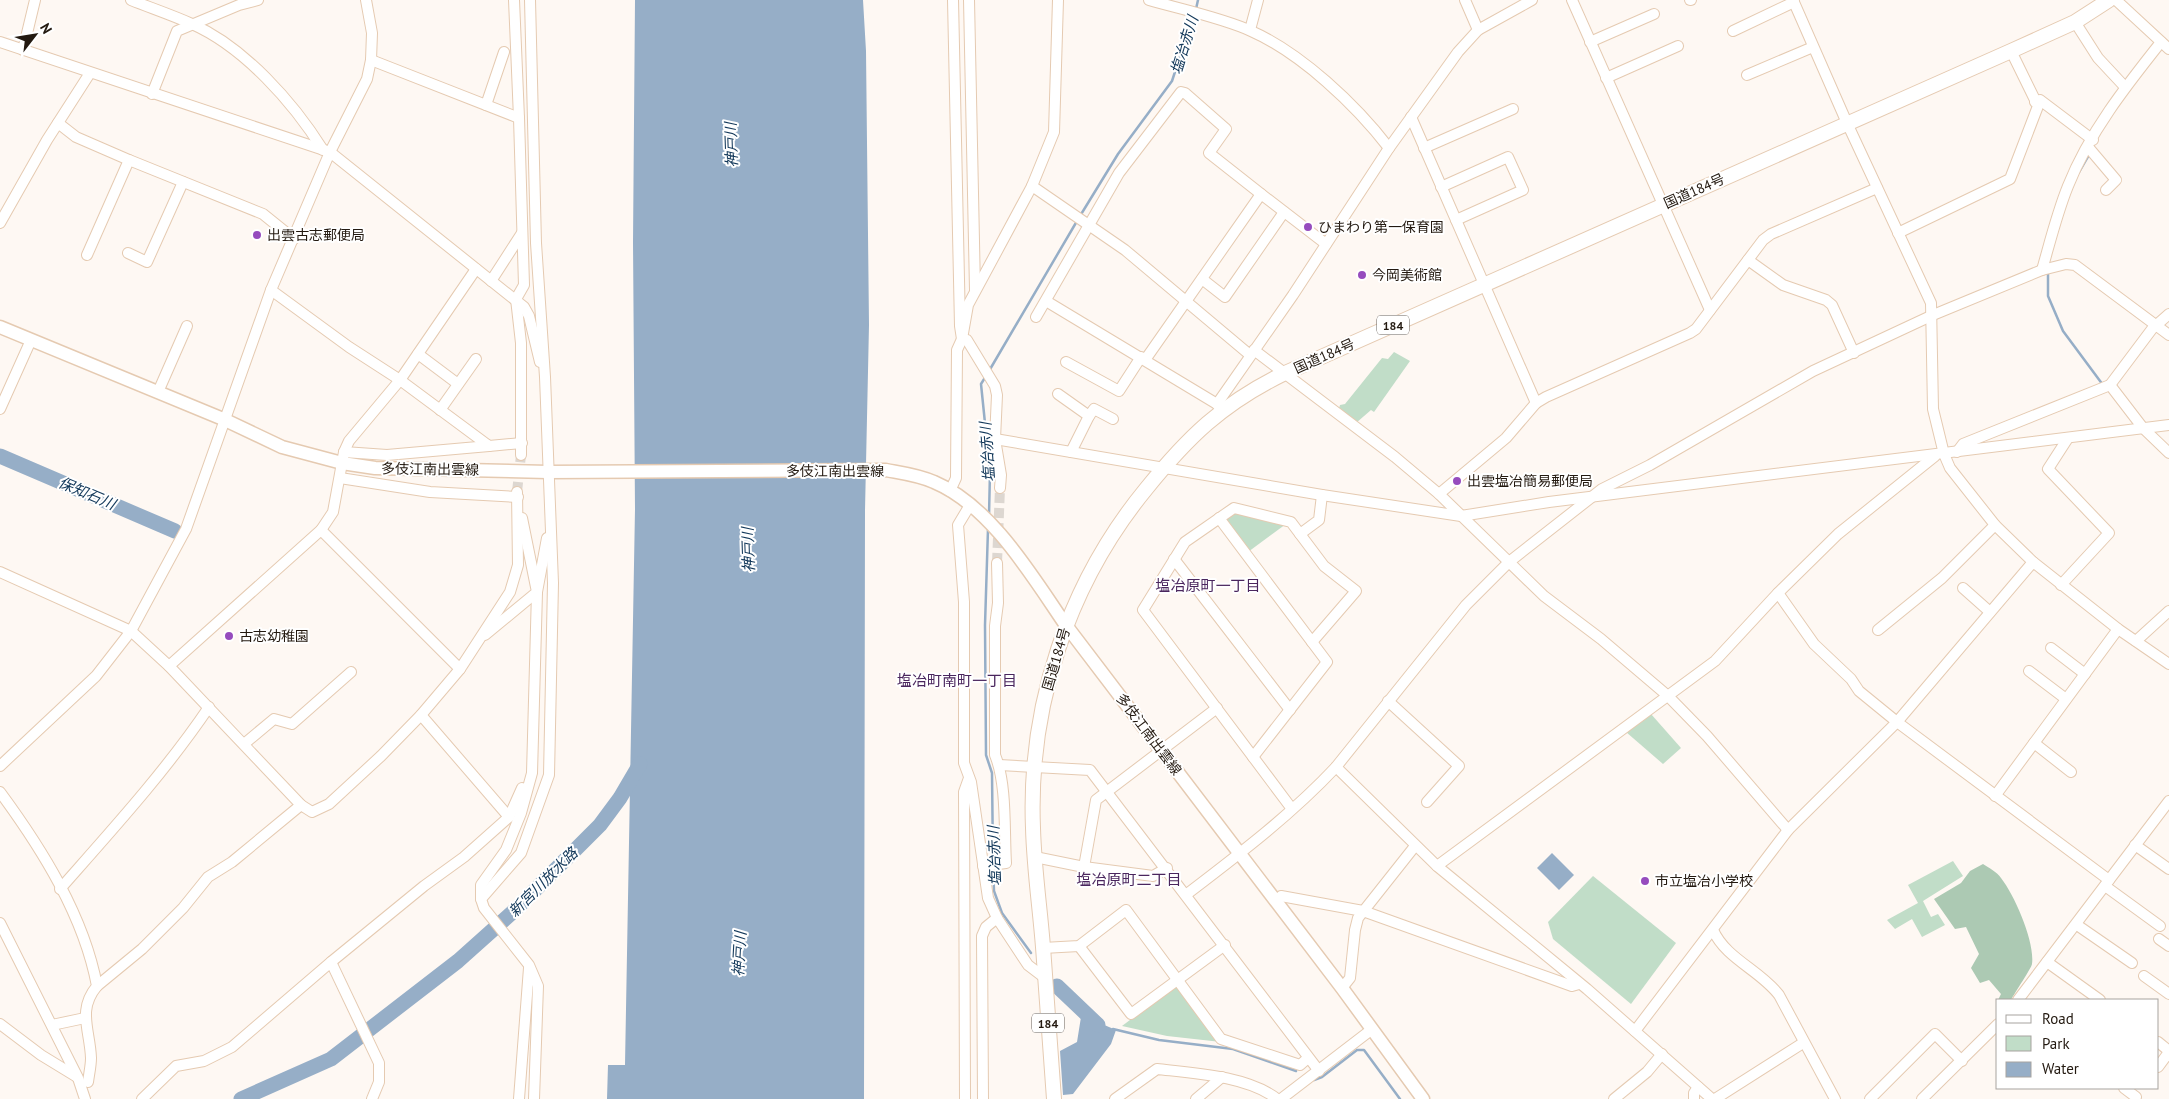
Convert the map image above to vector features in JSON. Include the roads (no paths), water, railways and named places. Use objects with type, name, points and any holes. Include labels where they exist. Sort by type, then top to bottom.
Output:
[{"type":"highway","name":"国道184号","points":[[1054,1099],[1033,828],[1034,767],[1045,700],[1065,624],[1100,551],[1123,517],[1164,467],[1219,407],[1283,374],[1485,283],[2075,22],[2110,0]]},
{"type":"main road","name":"多伎江南出雲線","points":[[0,327],[224,419],[282,447],[343,458],[375,468],[548,472],[886,470],[935,482],[970,505],[994,528],[1023,563],[1065,624],[1342,988],[1423,1099]]},
{"type":"street","points":[[23,50],[35,0]]},
{"type":"street","points":[[131,0],[194,24],[234,49],[258,68],[326,151],[516,299],[529,316],[545,377]]},
{"type":"street","points":[[152,94],[177,31],[239,5],[258,0]]},
{"type":"street","points":[[0,766],[96,676],[131,631],[186,529],[271,290],[294,239],[326,151],[357,102],[367,79],[371,60],[372,33],[366,0]]},
{"type":"street","points":[[514,0],[524,285],[516,299],[521,343],[521,455]]},
{"type":"street","points":[[481,898],[521,853],[549,775],[553,583],[545,377],[536,243],[530,0]]},
{"type":"street","points":[[953,0],[962,339]]},
{"type":"street","points":[[969,0],[975,291]]},
{"type":"street","points":[[950,491],[956,478],[957,350],[962,339],[968,305],[1032,186],[1054,132],[1058,0]]},
{"type":"street","points":[[1149,0],[1250,30],[1315,72],[1368,122],[1389,148]]},
{"type":"street","points":[[1250,30],[1258,0]]},
{"type":"street","points":[[1465,0],[1478,30]]},
{"type":"street","points":[[1046,301],[1143,358],[1219,407],[1252,352],[1389,148],[1458,52],[1478,30],[1517,3],[1532,0]]},
{"type":"street","points":[[1572,0],[1710,310]]},
{"type":"street","points":[[2042,270],[2069,185],[2091,143],[2125,87],[2165,45],[2116,0]]},
{"type":"street","points":[[1733,31],[1793,1],[1847,123],[1931,302],[1933,316],[1934,409],[1940,454],[1995,525],[2033,562],[2118,629],[2169,663]]},
{"type":"street","points":[[1590,42],[1654,14]]},
{"type":"street","points":[[2075,22],[2098,58],[2125,87]]},
{"type":"street","points":[[0,42],[326,151]]},
{"type":"street","points":[[1606,78],[1678,46]]},
{"type":"street","points":[[1747,76],[1813,47]]},
{"type":"street","points":[[1898,233],[2010,179],[2038,106],[2011,51]]},
{"type":"street","points":[[486,105],[504,52]]},
{"type":"street","points":[[371,60],[519,118]]},
{"type":"street","points":[[0,223],[58,123],[90,73]]},
{"type":"street","points":[[1036,317],[1119,173],[1181,92],[1185,93],[1226,129],[1209,153],[1326,244]]},
{"type":"street","points":[[2036,102],[2040,100],[2091,143],[2116,180],[2106,190]]},
{"type":"street","points":[[1424,148],[1513,109]]},
{"type":"street","points":[[1411,117],[1536,403]]},
{"type":"street","points":[[58,123],[76,136],[129,160],[263,214],[294,239]]},
{"type":"street","points":[[1441,187],[1508,157],[1523,190],[1456,220]]},
{"type":"street","points":[[88,255],[129,160]]},
{"type":"street","points":[[128,253],[147,262],[183,182]]},
{"type":"street","points":[[1032,186],[1125,250],[1252,352],[1395,457],[1439,494],[1544,596],[1601,639],[1668,696],[1707,736],[1788,830]]},
{"type":"street","points":[[1439,494],[1506,438],[1536,403],[1546,396],[1690,333],[1710,310],[1763,240],[1771,234],[1877,188]]},
{"type":"street","points":[[1066,362],[1119,391],[1202,279],[1261,194]]},
{"type":"street","points":[[1202,279],[1225,297],[1284,212]]},
{"type":"street","points":[[491,280],[522,233]]},
{"type":"street","points":[[1748,260],[1783,285],[1826,300],[1832,305],[1854,353]]},
{"type":"street","points":[[1187,894],[1239,855],[1292,809],[1336,767],[1466,605],[1509,562],[1602,489],[1650,464],[1813,371],[1933,316],[2042,270],[2066,264],[2075,265],[2169,335]]},
{"type":"street","points":[[169,666],[321,530],[333,512],[343,458],[349,441],[400,380],[476,269]]},
{"type":"street","points":[[271,290],[349,347],[400,380],[489,446]]},
{"type":"street","points":[[1958,452],[1963,444],[2110,385],[2152,329],[2169,314]]},
{"type":"street","points":[[158,392],[187,326]]},
{"type":"street","points":[[962,339],[967,340],[995,386],[995,439],[1001,475],[1000,488]]},
{"type":"street","points":[[0,409],[31,340]]},
{"type":"street","points":[[418,354],[458,384]]},
{"type":"street","points":[[440,410],[476,359]]},
{"type":"street","points":[[2110,385],[2143,428],[2169,453]]},
{"type":"street","points":[[1058,394],[1089,416]]},
{"type":"street","points":[[1071,452],[1094,409],[1113,419]]},
{"type":"street","points":[[995,439],[1322,495],[1461,516],[1865,462],[2169,425]]},
{"type":"street","points":[[2061,585],[2109,534],[2048,469],[2068,438]]},
{"type":"street","points":[[343,458],[522,443]]},
{"type":"street","points":[[1437,866],[1715,661],[1778,593],[1838,534],[1940,454]]},
{"type":"street","points":[[340,478],[430,492],[518,497]]},
{"type":"street","points":[[0,572],[131,631],[169,666],[301,805],[312,812],[329,804],[381,756],[421,715],[460,669],[510,592],[518,566],[518,492],[537,592]]},
{"type":"street","points":[[1300,534],[1319,520],[1322,495]]},
{"type":"street","points":[[970,505],[958,525],[964,602],[964,763],[970,777],[991,865],[988,898],[997,918],[1028,965],[1044,978]]},
{"type":"street","points":[[1292,809],[1143,610],[1185,542],[1234,508],[1291,522],[1324,566],[1356,591],[1312,642]]},
{"type":"street","points":[[1219,518],[1327,662],[1253,757]]},
{"type":"street","points":[[534,1099],[538,986],[529,965],[484,908],[481,898],[481,885],[506,850],[521,813],[532,773],[537,592],[550,522]]},
{"type":"street","points":[[1878,630],[1942,578],[1995,525]]},
{"type":"street","points":[[321,530],[460,669]]},
{"type":"street","points":[[1174,559],[1290,710]]},
{"type":"street","points":[[1634,1031],[1788,830],[1897,722],[2033,562]]},
{"type":"street","points":[[991,865],[1006,863],[999,765],[995,755],[995,626],[998,603],[996,563]]},
{"type":"street","points":[[1962,588],[1990,612]]},
{"type":"street","points":[[475,644],[537,592]]},
{"type":"street","points":[[1778,593],[1814,644],[1851,679],[1859,691],[2160,926]]},
{"type":"street","points":[[2136,641],[2169,611]]},
{"type":"street","points":[[1995,796],[2118,629]]},
{"type":"street","points":[[2051,648],[2086,674]]},
{"type":"street","points":[[2028,671],[2066,700]]},
{"type":"street","points":[[244,744],[274,719],[292,724],[351,672]]},
{"type":"street","points":[[1388,701],[1459,766],[1427,802]]},
{"type":"street","points":[[60,889],[114,831],[184,744],[209,707]]},
{"type":"street","points":[[1084,867],[1093,806],[1096,800],[1217,708]]},
{"type":"street","points":[[421,715],[509,817]]},
{"type":"street","points":[[2034,742],[2071,772]]},
{"type":"street","points":[[999,765],[1090,770],[1187,894],[1319,1071]]},
{"type":"street","points":[[1336,767],[1437,866],[1713,1099],[1803,1042]]},
{"type":"street","points":[[142,1099],[176,1066],[204,1061],[232,1047],[330,962],[424,886],[464,857],[509,817],[524,783],[532,773]]},
{"type":"street","points":[[965,1099],[964,792],[970,777]]},
{"type":"street","points":[[0,792],[21,821],[60,889],[92,956],[97,986]]},
{"type":"street","points":[[88,1082],[91,1059],[85,1018],[89,996],[97,986],[142,949],[183,908],[208,877],[245,852],[301,805]]},
{"type":"street","points":[[2021,999],[2135,846],[2167,808]]},
{"type":"street","points":[[1342,988],[1350,978],[1354,930],[1358,918],[1415,846]]},
{"type":"street","points":[[2135,846],[2169,869]]},
{"type":"street","points":[[1035,857],[1084,867],[1152,876],[1167,868]]},
{"type":"street","points":[[1281,896],[1363,911],[1572,986],[1579,984]]},
{"type":"street","points":[[1043,948],[1079,946],[1126,910],[1221,1039],[1300,1065],[1308,1058]]},
{"type":"street","points":[[983,1099],[982,936],[986,927],[997,918]]},
{"type":"street","points":[[0,923],[78,1078],[85,1099]]},
{"type":"street","points":[[2077,925],[2132,963]]},
{"type":"street","points":[[1713,930],[1718,941],[1772,985],[1835,1099]]},
{"type":"street","points":[[2159,939],[2169,946]]},
{"type":"street","points":[[1079,946],[1132,1014],[1225,945]]},
{"type":"street","points":[[330,962],[379,1064],[379,1082],[372,1099]]},
{"type":"street","points":[[2047,962],[2099,999]]},
{"type":"street","points":[[519,1099],[529,965]]},
{"type":"street","points":[[2144,976],[2169,994]]},
{"type":"street","points":[[52,1025],[85,1018]]},
{"type":"street","points":[[0,1024],[41,1055],[78,1078]]},
{"type":"street","points":[[1922,1099],[1996,1029]]},
{"type":"street","points":[[1281,1099],[1371,1030]]},
{"type":"street","points":[[1870,1099],[1935,1034],[1962,1061]]},
{"type":"street","points":[[2159,1043],[2169,1051],[2159,1066]]},
{"type":"street","points":[[1614,1099],[1647,1072],[1662,1054]]},
{"type":"street","points":[[1115,1099],[1157,1069],[1222,1077],[1270,1094],[1277,1099]]},
{"type":"street","points":[[1196,1099],[1222,1077]]},
{"type":"street","points":[[1694,1099],[1698,1087]]},
{"type":"street","points":[[2125,1089],[2135,1098]]},
{"type":"water","name":"神戸川","points":[[635,0],[863,0],[866,51],[869,325],[865,510],[864,1099],[607,1099],[608,1065],[625,1065],[635,509],[633,242]]},
{"type":"water","points":[[1552,853],[1574,875],[1559,890],[1537,868]]},
{"type":"water","points":[[1086,1009],[1102,1024],[1116,1030],[1111,1044],[1073,1094],[1063,1095],[1060,1051],[1077,1042],[1081,1017]]},
{"type":"waterway","name":"塩冶赤川","points":[[1196,9],[1198,0]]},
{"type":"waterway","name":"塩冶赤川","points":[[1080,216],[1118,154],[1172,81],[1194,14]]},
{"type":"waterway","points":[[2079,172],[2090,153]]},
{"type":"waterway","name":"塩冶赤川","points":[[989,371],[1077,221]]},
{"type":"waterway","points":[[2048,272],[2048,296],[2063,331],[2103,385]]},
{"type":"waterway","name":"塩冶赤川","points":[[986,376],[981,384],[990,472],[989,516]]},
{"type":"waterway","name":"保知石川","points":[[0,456],[175,531]]},
{"type":"waterway","name":"塩冶赤川","points":[[988,529],[985,625],[986,755],[992,773],[993,862]]},
{"type":"waterway","name":"新宮川放水路","points":[[241,1099],[331,1059],[458,961],[515,910],[600,825],[620,798],[640,764]]},
{"type":"waterway","name":"塩冶赤川","points":[[993,868],[994,891],[1002,913],[1031,953]]},
{"type":"waterway","name":"塩冶赤川","points":[[1057,986],[1098,1025]]},
{"type":"waterway","points":[[1113,1029],[1159,1040],[1233,1049],[1296,1071]]},
{"type":"waterway","points":[[1314,1080],[1322,1077],[1357,1050],[1364,1050],[1400,1099]]},
{"type":"tunnel","points":[[517,492],[521,455]]},
{"type":"tunnel","points":[[997,563],[1000,488]]},
{"type":"place","name":"ひまわり第一保育園","points":[[1308,227]]},
{"type":"place","name":"出雲古志郵便局","points":[[257,235]]},
{"type":"place","name":"今岡美術館","points":[[1362,275]]},
{"type":"place","name":"出雲塩冶簡易郵便局","points":[[1457,481]]},
{"type":"place","name":"古志幼稚園","points":[[229,636]]},
{"type":"place","name":"市立塩冶小学校","points":[[1645,881]]},
{"type":"district","name":"塩冶原町一丁目","points":[[1208,585]]},
{"type":"district","name":"塩冶町南町一丁目","points":[[957,680]]},
{"type":"district","name":"塩冶原町二丁目","points":[[1129,879]]}]
